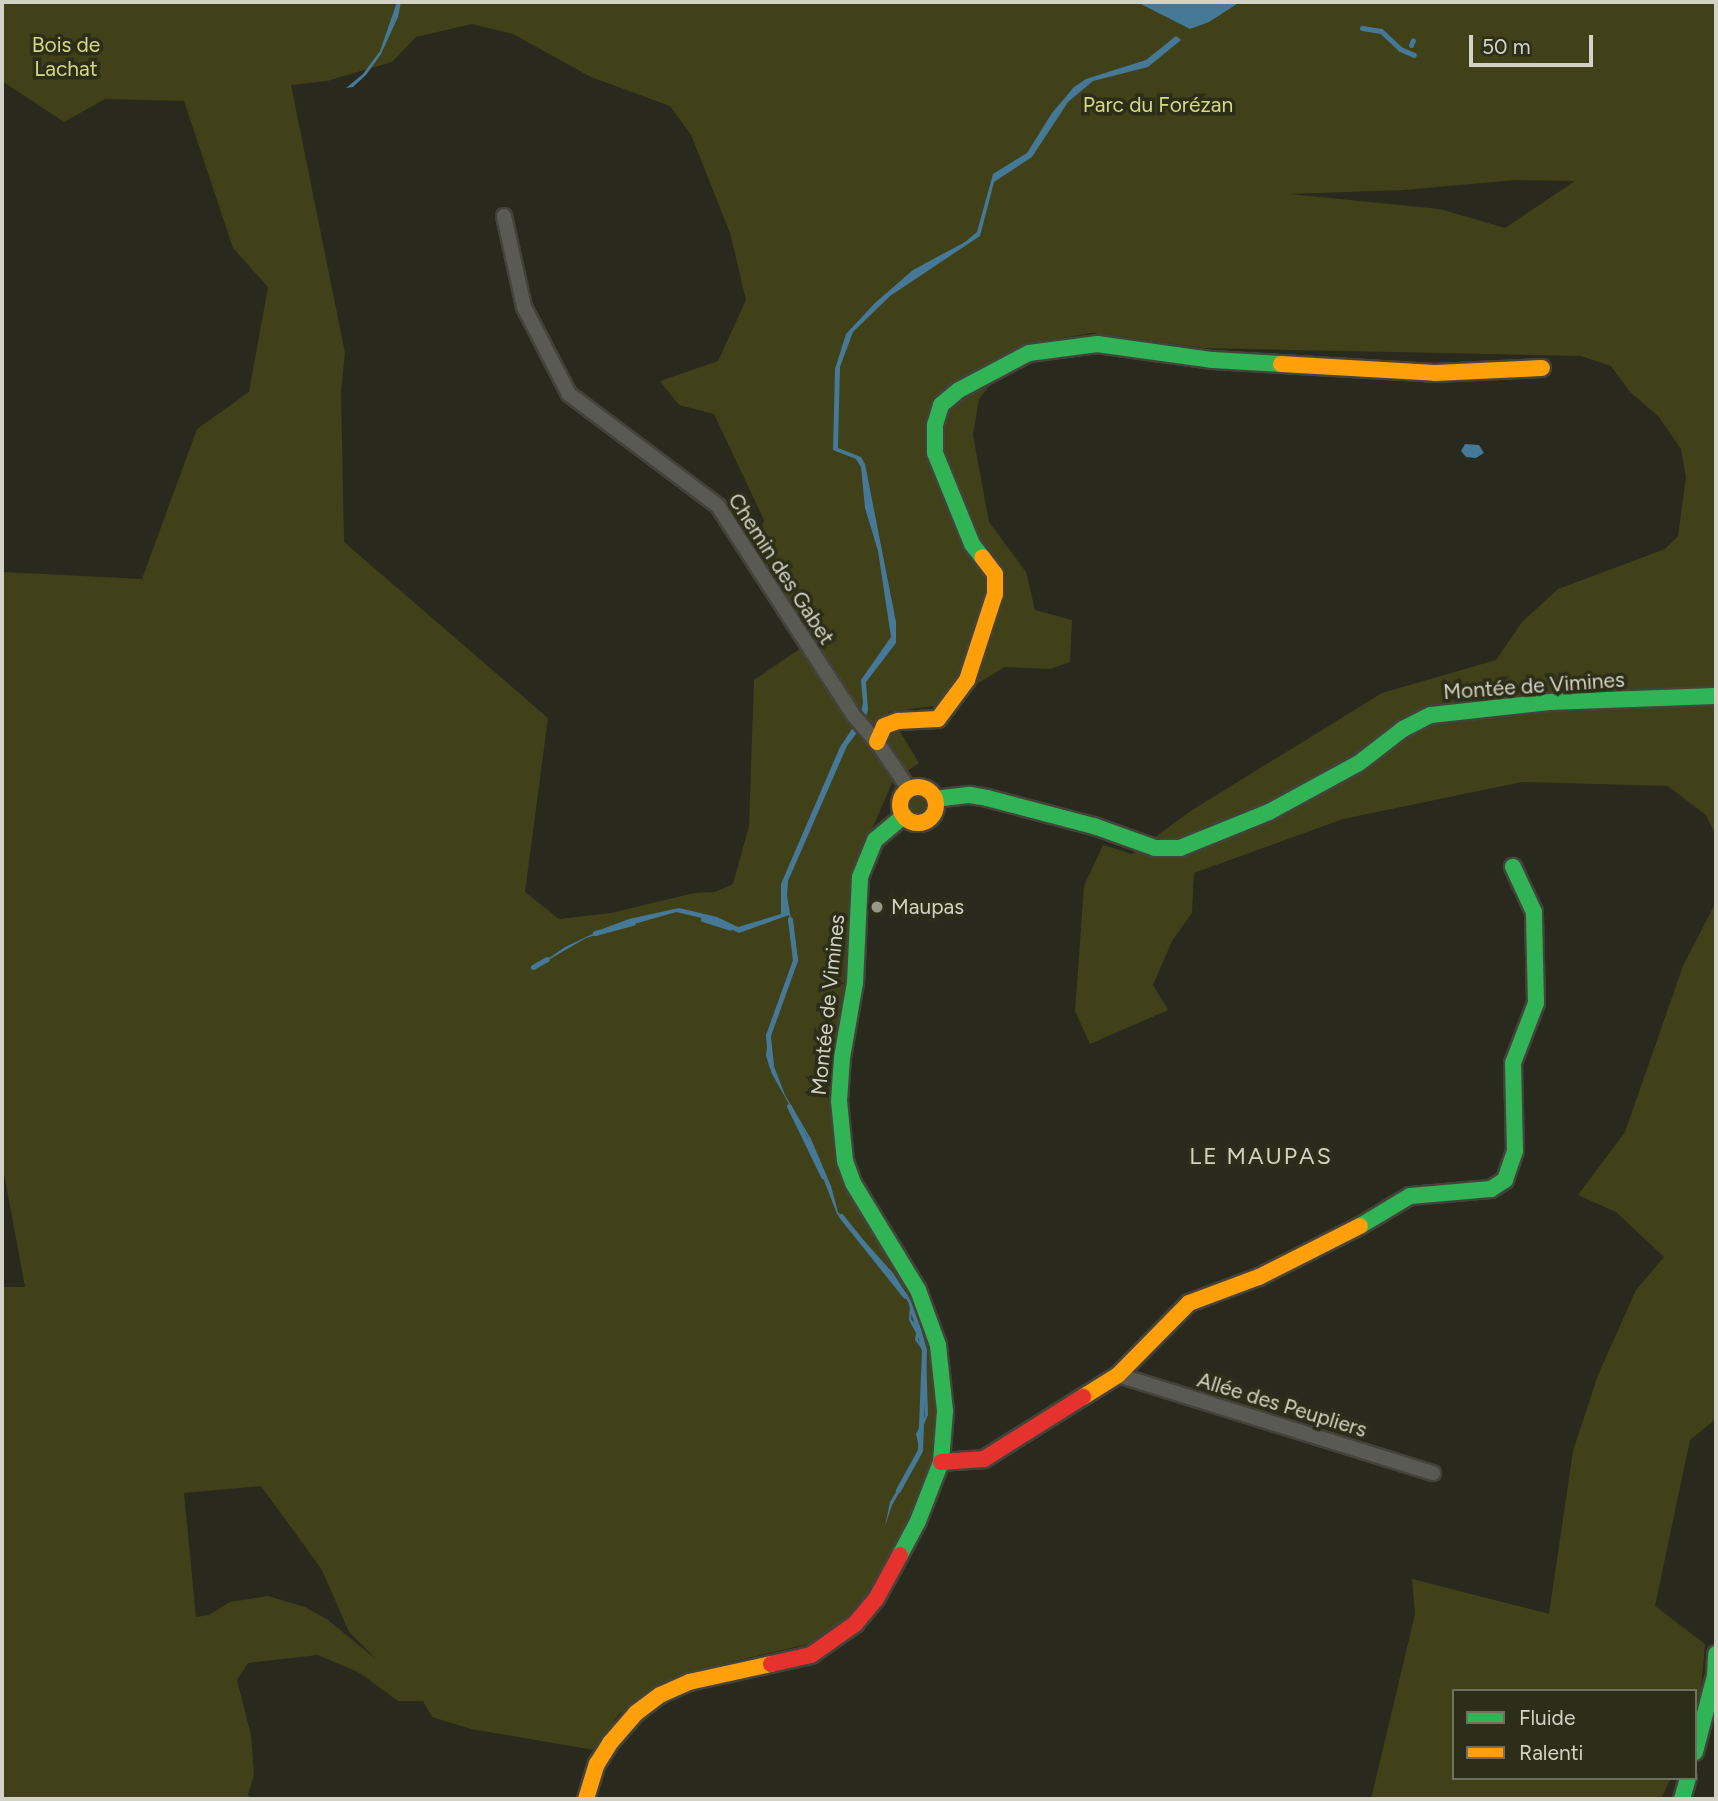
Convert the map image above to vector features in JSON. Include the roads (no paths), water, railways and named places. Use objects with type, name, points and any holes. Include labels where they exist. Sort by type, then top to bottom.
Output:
[{"type":"street","name":"Chemin des Gabet","points":[[504,216],[524,307],[569,394],[718,506],[854,716],[877,742],[909,789]]},
{"type":"street","points":[[877,742],[884,726],[898,721],[926,722],[938,719],[944,713],[967,680],[995,594],[995,574],[972,544],[935,453],[935,425],[941,405],[959,390],[1028,353],[1097,344],[1213,360],[1435,373],[1542,368]]},
{"type":"street","name":"Montée de Vimines","points":[[935,799],[970,795],[987,798],[1094,827],[1156,848],[1180,848],[1269,812],[1359,763],[1403,729],[1431,715],[1549,702],[1716,696]]},
{"type":"street","points":[[923,787],[935,799],[934,813],[927,820],[915,823],[904,816],[900,802],[909,789],[923,787]]},
{"type":"street","name":"Montée de Vimines","points":[[586,1799],[597,1764],[610,1743],[636,1713],[660,1695],[688,1682],[811,1655],[855,1625],[876,1599],[918,1521],[941,1462],[945,1411],[937,1345],[918,1290],[853,1183],[845,1161],[839,1101],[842,1058],[855,984],[860,877],[875,840],[904,816]]},
{"type":"street","points":[[941,1462],[984,1459],[1118,1375],[1189,1303],[1259,1277],[1341,1238],[1410,1196],[1491,1189],[1505,1180],[1515,1152],[1513,1063],[1536,1003],[1534,912],[1513,867]]},
{"type":"street","name":"Allée des Peupliers","points":[[1118,1375],[1433,1473]]},
{"type":"street","points":[[1697,1744],[1714,1676],[1716,1655]]},
{"type":"street","points":[[1682,1799],[1687,1780]]},
{"type":"water","points":[[397,2],[401,2],[398,17],[381,54],[366,75],[353,87],[346,88],[363,74],[380,51]]},
{"type":"water","points":[[1137,2],[1240,2],[1209,22],[1190,29]]},
{"type":"water","points":[[1176,36],[1181,40],[1148,67],[1093,81],[1068,102],[1032,157],[994,182],[980,236],[890,296],[853,332],[840,367],[838,448],[861,457],[865,464],[896,622],[896,643],[866,682],[868,710],[864,723],[847,746],[788,881],[787,896],[798,959],[771,1035],[770,1056],[785,1095],[811,1139],[831,1186],[838,1212],[893,1273],[913,1304],[911,1319],[918,1328],[918,1340],[926,1351],[928,1415],[919,1436],[922,1453],[892,1505],[885,1526],[890,1502],[920,1452],[916,1434],[925,1416],[924,1352],[915,1340],[916,1333],[909,1320],[910,1305],[891,1274],[837,1214],[807,1136],[772,1074],[766,1056],[768,1036],[795,962],[789,915],[739,933],[715,921],[676,912],[586,938],[533,969],[565,947],[629,919],[679,908],[717,917],[738,927],[781,914],[781,884],[840,747],[860,717],[863,703],[861,680],[891,637],[878,551],[865,508],[861,467],[856,459],[833,450],[835,369],[846,334],[875,303],[913,270],[965,242],[977,232],[993,174],[1027,153],[1052,113],[1074,87],[1086,79],[1146,60]]},
{"type":"water","points":[[1465,444],[1479,445],[1484,453],[1476,458],[1466,457],[1461,451]]},
{"type":"waterway","points":[[1362,28],[1381,31],[1400,49],[1414,55]]},
{"type":"waterway","points":[[1411,45],[1413,40]]},
{"type":"waterway","points":[[703,919],[730,928]]},
{"type":"waterway","points":[[771,1065],[768,1035],[795,960],[790,919]]},
{"type":"waterway","points":[[595,933],[633,923]]},
{"type":"waterway","points":[[533,967],[547,959]]},
{"type":"waterway","points":[[789,1106],[823,1176]]},
{"type":"waterway","points":[[841,1216],[905,1296]]},
{"type":"waterway","points":[[898,1490],[920,1450],[924,1350],[911,1304]]},
{"type":"place","name":"Maupas","points":[[877,907]]},
{"type":"district","name":"LE MAUPAS","points":[[1261,1156]]},
{"type":"park label","name":"Bois de Lachat","points":[[66,57]]},
{"type":"park label","name":"Parc du Forézan","points":[[1158,105]]}]
